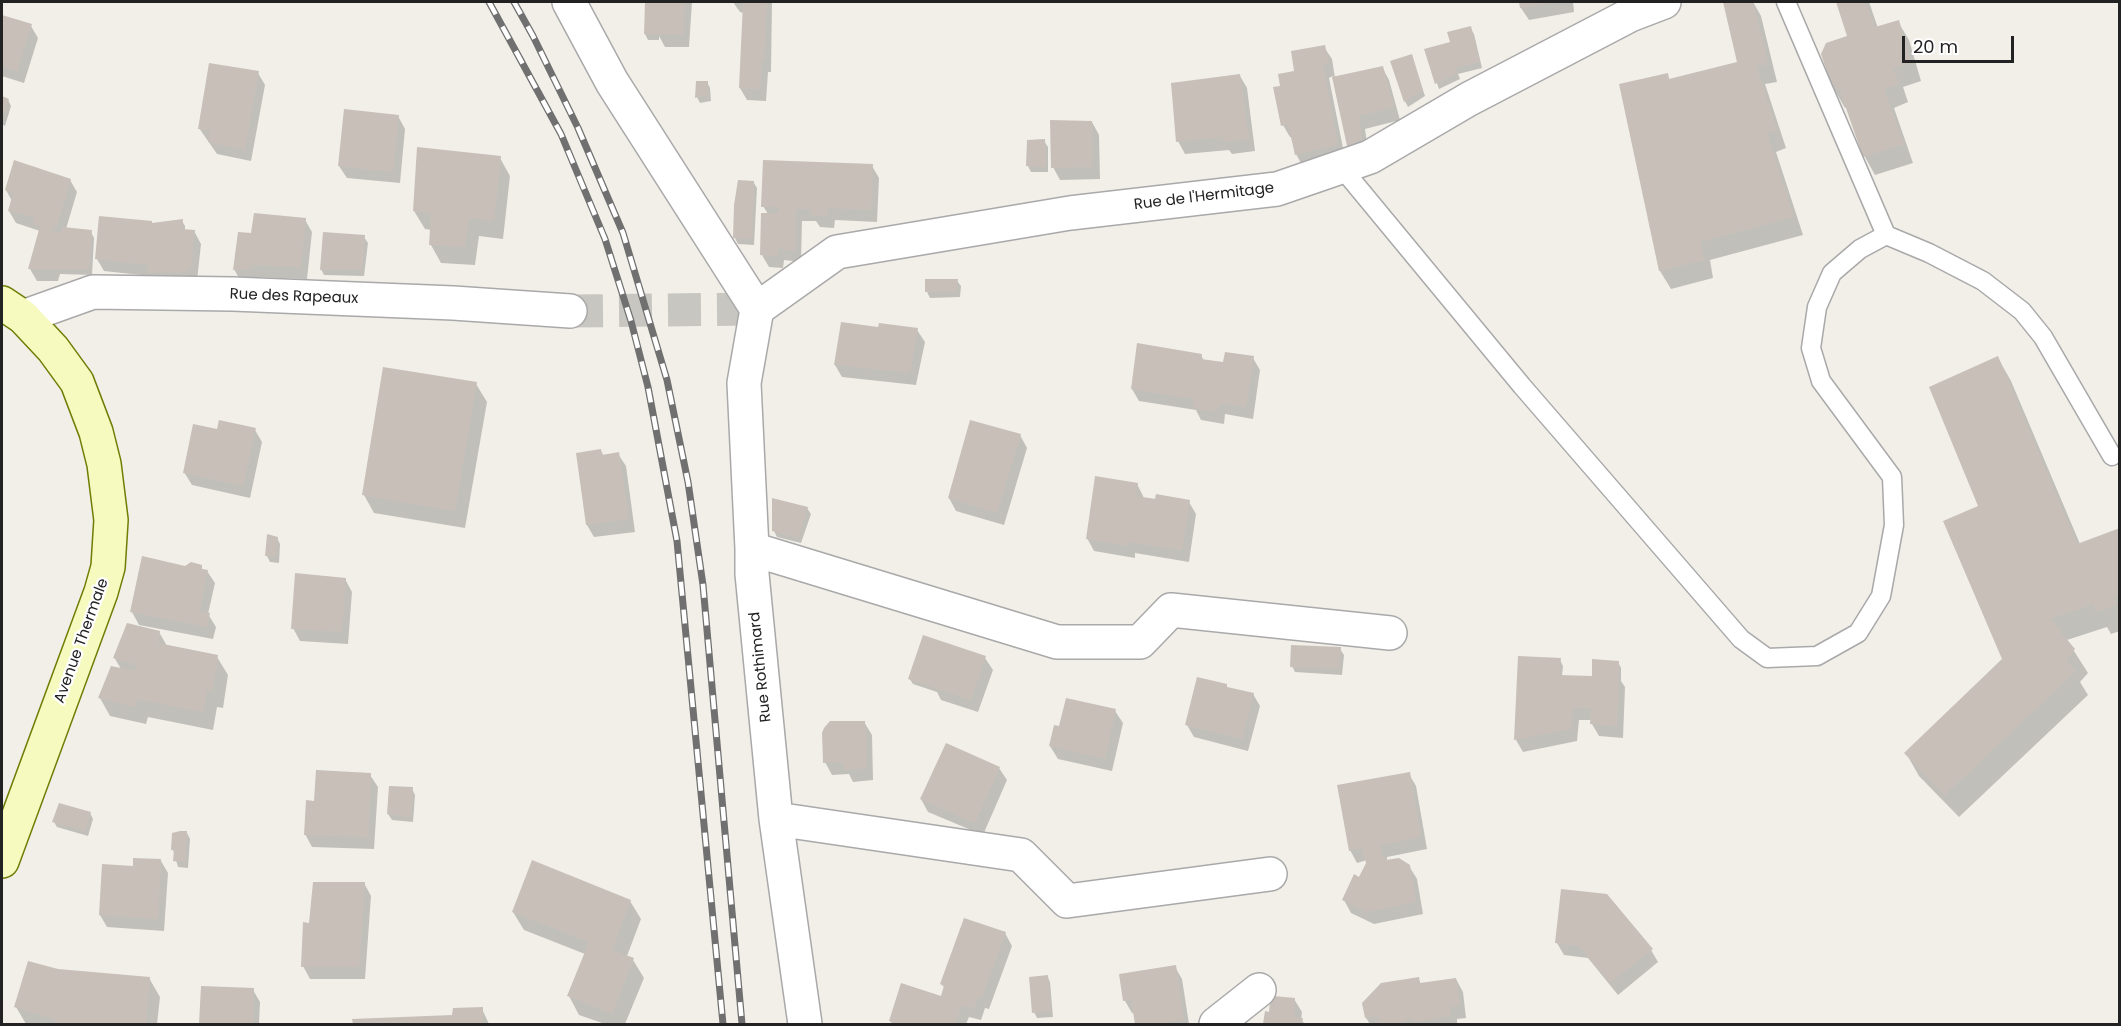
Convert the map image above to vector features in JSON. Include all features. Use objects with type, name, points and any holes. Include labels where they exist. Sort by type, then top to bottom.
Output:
[{"type":"main road","name":"Avenue Thermale","points":[[2,861],[101,592],[108,567],[111,543],[109,496],[104,464],[88,408],[77,382],[59,357],[12,310]]},
{"type":"street","points":[[569,2],[612,82],[757,309]]},
{"type":"street","name":"Rue de l'Hermitage","points":[[757,309],[837,252],[1070,213],[1277,189],[1370,157],[1469,99],[1630,15],[1664,2]]},
{"type":"street","name":"Rue des Rapeaux","points":[[12,310],[93,292],[279,296],[453,303],[570,311]]},
{"type":"street","name":"Rue Rothimard","points":[[757,309],[744,383],[752,574],[776,819],[805,1024]]},
{"type":"street","points":[[752,549],[1058,642],[1140,642],[1171,610],[1390,633]]},
{"type":"street","points":[[776,819],[1021,855],[1067,901],[1270,874]]},
{"type":"street","points":[[1216,1024],[1259,990]]},
{"type":"lane","points":[[1786,2],[1886,235],[1929,253],[1983,281],[2022,311],[2043,337],[2112,456]]},
{"type":"lane","points":[[1341,167],[1522,386],[1741,639],[1767,658],[1817,656],[1858,633],[1881,596],[1894,525],[1892,477],[1821,381],[1811,348],[1817,308],[1832,273],[1860,249],[1886,235]]},
{"type":"building","points":[[645,2],[685,2],[683,35],[644,34]]},
{"type":"building","points":[[743,2],[767,2],[760,89],[739,88]]},
{"type":"building","points":[[1519,2],[1552,2],[1552,3],[1520,8]]},
{"type":"building","points":[[1723,2],[1753,2],[1768,64],[1756,66],[1777,130],[1767,133],[1794,217],[1701,242],[1704,260],[1659,271],[1619,84],[1668,73],[1669,79],[1737,62]]},
{"type":"building","points":[[1836,2],[1866,2],[1875,27],[1899,20],[1911,62],[1893,68],[1899,84],[1884,89],[1904,144],[1863,157],[1839,88],[1833,90],[1821,54],[1826,43],[1847,36]]},
{"type":"building","points":[[2,15],[32,24],[17,71],[2,66]]},
{"type":"building","points":[[1471,26],[1480,62],[1456,68],[1457,73],[1435,84],[1424,49],[1450,42],[1447,32]]},
{"type":"building","points":[[1325,45],[1329,63],[1323,66],[1338,145],[1295,155],[1288,124],[1281,126],[1273,87],[1280,86],[1278,74],[1294,71],[1291,51]]},
{"type":"building","points":[[1412,54],[1423,90],[1404,102],[1390,61]]},
{"type":"building","points":[[209,63],[259,71],[245,150],[208,142],[210,131],[198,129]]},
{"type":"building","points":[[1383,66],[1394,107],[1359,116],[1362,139],[1347,146],[1332,77]]},
{"type":"building","points":[[1240,74],[1249,139],[1223,142],[1223,137],[1176,142],[1171,83]]},
{"type":"building","points":[[696,81],[708,81],[708,95],[695,98]]},
{"type":"building","points":[[2,96],[9,99],[2,121]]},
{"type":"building","points":[[344,109],[399,115],[393,172],[338,166]]},
{"type":"building","points":[[1050,120],[1092,121],[1093,167],[1051,168]]},
{"type":"building","points":[[1045,139],[1046,167],[1026,166],[1027,140]]},
{"type":"building","points":[[417,147],[501,156],[494,221],[469,218],[465,247],[429,245],[431,213],[413,211]]},
{"type":"building","points":[[14,160],[71,179],[57,225],[51,230],[61,233],[63,227],[92,230],[89,269],[28,269],[40,226],[35,225],[33,217],[8,211],[13,193],[5,190]]},
{"type":"building","points":[[763,160],[873,164],[871,210],[828,208],[828,216],[811,215],[811,209],[796,209],[795,251],[778,248],[777,256],[760,255],[761,213],[778,213],[779,207],[761,207]]},
{"type":"building","points":[[738,180],[754,181],[752,239],[733,238],[734,205]]},
{"type":"building","points":[[254,213],[306,218],[301,267],[249,265],[250,269],[233,270],[238,232],[251,233]]},
{"type":"building","points":[[99,216],[152,221],[152,223],[183,219],[182,229],[195,230],[191,267],[185,272],[147,273],[148,265],[95,259]]},
{"type":"building","points":[[323,232],[365,235],[362,270],[320,270]]},
{"type":"building","points":[[925,279],[958,279],[957,291],[925,292]]},
{"type":"building","points":[[841,322],[878,327],[879,323],[918,328],[910,373],[834,365]]},
{"type":"building","points":[[1137,343],[1202,354],[1201,359],[1223,362],[1225,352],[1254,356],[1246,407],[1219,403],[1217,412],[1193,408],[1193,399],[1131,389]]},
{"type":"building","points":[[1998,356],[2077,544],[2120,528],[2120,595],[2115,596],[2117,605],[2096,612],[2093,604],[2050,619],[2075,649],[2066,661],[2076,671],[1945,795],[1904,753],[2002,659],[1943,521],[1978,506],[1929,387]]},
{"type":"building","points":[[383,367],[477,382],[455,511],[362,495]]},
{"type":"building","points":[[219,420],[256,428],[243,486],[183,473],[193,424],[217,429]]},
{"type":"building","points":[[970,420],[1021,434],[997,513],[948,498]]},
{"type":"building","points":[[601,449],[602,455],[619,452],[629,519],[586,525],[576,453]]},
{"type":"building","points":[[1095,476],[1138,483],[1136,496],[1155,499],[1156,494],[1190,500],[1182,550],[1129,542],[1128,546],[1086,539]]},
{"type":"building","points":[[772,498],[808,507],[798,538],[772,531]]},
{"type":"building","points":[[267,534],[278,537],[276,557],[265,556]]},
{"type":"building","points":[[142,556],[185,566],[191,562],[202,565],[202,569],[208,570],[200,611],[210,613],[207,627],[130,612]]},
{"type":"building","points":[[295,573],[346,578],[342,632],[291,629]]},
{"type":"building","points":[[127,623],[160,631],[158,643],[218,655],[213,691],[207,690],[203,712],[138,699],[136,707],[98,698],[111,666],[136,671],[137,665],[113,658]]},
{"type":"building","points":[[923,635],[986,656],[971,700],[908,679]]},
{"type":"building","points":[[1291,645],[1341,647],[1339,669],[1290,667]]},
{"type":"building","points":[[1518,656],[1561,658],[1559,675],[1592,676],[1592,659],[1619,661],[1617,726],[1590,724],[1591,708],[1573,708],[1571,729],[1514,740]]},
{"type":"building","points":[[1197,677],[1254,693],[1242,739],[1185,725]]},
{"type":"building","points":[[1066,698],[1116,709],[1105,759],[1049,746],[1054,725],[1059,726]]},
{"type":"building","points":[[830,721],[865,721],[867,768],[844,770],[843,762],[823,763],[822,733]]},
{"type":"building","points":[[946,743],[1000,767],[975,823],[920,799]]},
{"type":"building","points":[[316,770],[371,773],[368,837],[304,835],[306,800],[314,801]]},
{"type":"building","points":[[1410,772],[1421,837],[1381,845],[1383,858],[1386,860],[1399,858],[1410,865],[1416,902],[1366,912],[1342,900],[1354,874],[1359,877],[1366,863],[1362,848],[1349,851],[1337,785]]},
{"type":"building","points":[[389,786],[413,787],[411,817],[387,814]]},
{"type":"building","points":[[59,803],[91,812],[85,831],[52,822]]},
{"type":"building","points":[[187,831],[185,863],[173,861],[174,850],[171,850],[172,833]]},
{"type":"building","points":[[133,858],[161,859],[158,919],[99,915],[102,864],[133,866]]},
{"type":"building","points":[[532,860],[631,900],[612,950],[634,958],[612,1014],[567,996],[589,942],[512,912]]},
{"type":"building","points":[[313,882],[365,882],[359,967],[301,967],[303,922],[309,923]]},
{"type":"building","points":[[1561,889],[1607,894],[1653,949],[1610,983],[1579,946],[1555,943]]},
{"type":"building","points":[[964,918],[1006,932],[982,997],[978,997],[974,1009],[962,1005],[955,1024],[900,1024],[889,1021],[901,983],[941,996],[944,986],[940,984]]},
{"type":"building","points":[[28,961],[58,969],[150,977],[146,1024],[55,1024],[56,1020],[14,1007]]},
{"type":"building","points":[[1176,965],[1184,1020],[1161,1024],[1135,1024],[1131,1000],[1123,1001],[1119,974]]},
{"type":"building","points":[[1048,975],[1051,1011],[1032,1013],[1029,977]]},
{"type":"building","points":[[1419,977],[1420,983],[1456,978],[1460,1005],[1451,1007],[1451,1016],[1414,1023],[1413,1019],[1404,1021],[1404,1024],[1367,1024],[1379,1021],[1379,1016],[1365,1018],[1362,1003],[1381,983]]},
{"type":"building","points":[[201,986],[254,988],[253,1024],[199,1024]]},
{"type":"building","points":[[1274,996],[1295,998],[1294,1018],[1303,1018],[1302,1024],[1263,1024],[1265,1011],[1269,1012],[1270,1001]]},
{"type":"building","points":[[483,1007],[483,1024],[353,1024],[352,1019],[452,1015],[453,1008]]},
{"type":"tunnel","points":[[570,311],[757,309]]},
{"type":"railway","points":[[489,2],[561,134],[605,239],[631,321],[648,387],[677,541],[723,1024]]},
{"type":"railway","points":[[514,2],[578,128],[623,233],[667,380],[688,482],[703,585],[742,1024]]}]
